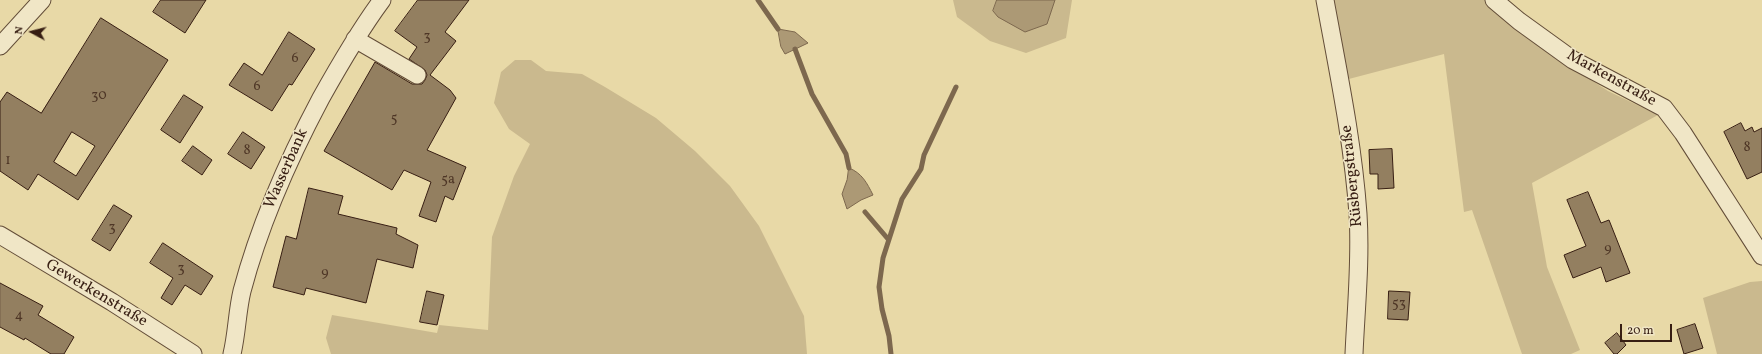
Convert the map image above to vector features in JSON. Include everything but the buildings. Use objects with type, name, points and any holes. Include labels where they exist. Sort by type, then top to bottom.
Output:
[{"type":"street","points":[[0,46],[42,0]]},
{"type":"street","name":"Wasserbank","points":[[232,354],[242,293],[270,206],[294,148],[346,52],[382,0]]},
{"type":"street","name":"Rüsbergstraße","points":[[1325,0],[1346,114],[1358,214],[1359,243],[1354,354]]},
{"type":"street","name":"Markenstraße","points":[[1494,0],[1519,21],[1573,60],[1664,108],[1683,133],[1762,256]]},
{"type":"street","points":[[355,39],[417,75]]},
{"type":"street","name":"Gewerkenstraße","points":[[0,235],[112,302],[192,354]]},
{"type":"shaded area","points":[[953,0],[1072,0],[1066,38],[1026,53],[990,41],[957,17]]},
{"type":"shaded area","points":[[997,0],[1055,0],[1047,24],[1025,32],[998,17],[993,11]]},
{"type":"shaded area","points":[[1330,0],[1485,0],[1504,17],[1576,70],[1608,91],[1658,115],[1532,183],[1547,267],[1580,350],[1571,354],[1522,354],[1472,210],[1464,212],[1444,54],[1345,80]]},
{"type":"shaded area","points":[[778,29],[795,32],[808,43],[785,54],[781,47]]},
{"type":"shaded area","points":[[515,60],[531,60],[546,71],[582,74],[605,87],[656,118],[695,151],[730,186],[759,226],[804,316],[807,354],[331,354],[326,338],[332,315],[437,333],[439,325],[488,330],[492,237],[514,176],[530,144],[509,129],[494,103],[501,72]]},
{"type":"shaded area","points":[[849,168],[861,176],[873,195],[861,200],[847,209],[842,194]]},
{"type":"shaded area","points":[[1762,281],[1762,354],[1717,354],[1703,298],[1750,282]]},
{"type":"waterway","points":[[758,0],[778,29]]},
{"type":"waterway","points":[[795,49],[812,94],[846,154],[849,168]]},
{"type":"waterway","points":[[891,354],[889,336],[882,309],[879,287],[883,258],[902,199],[921,169],[924,155],[956,87]]},
{"type":"waterway","points":[[865,212],[888,239]]}]
